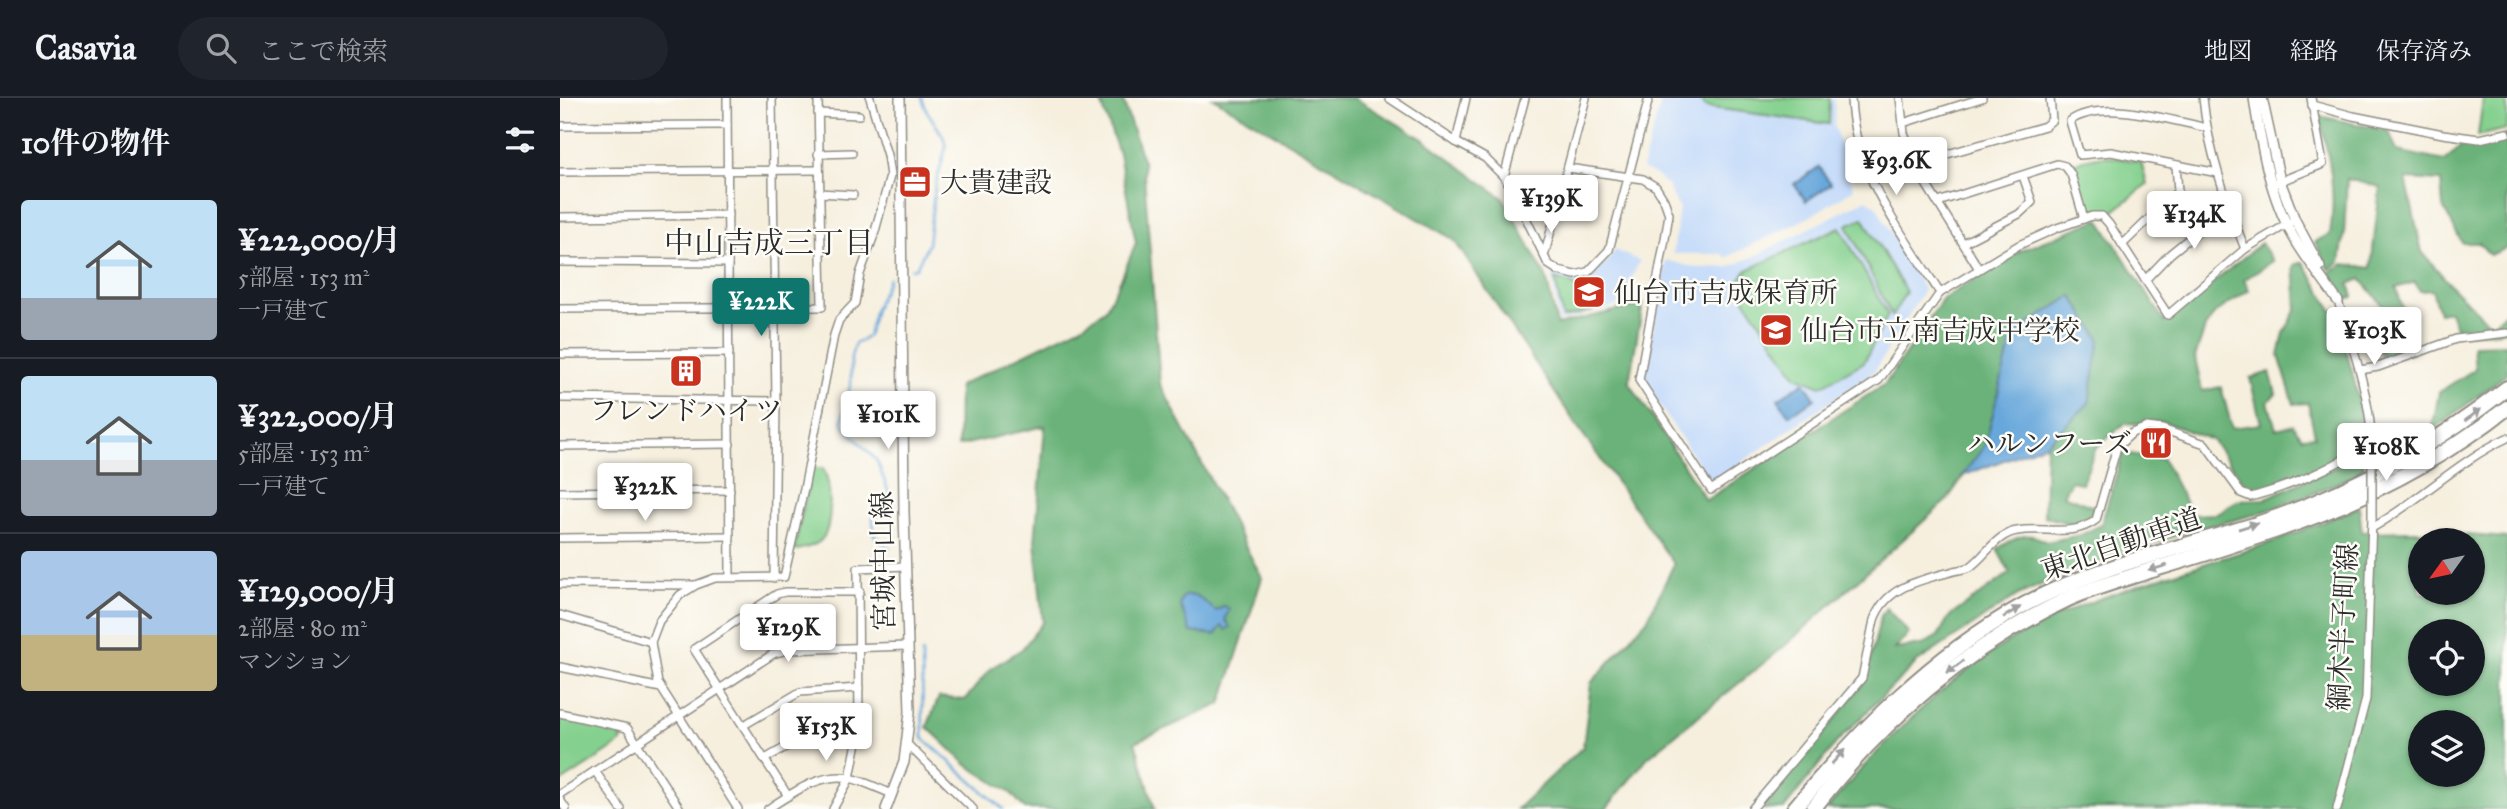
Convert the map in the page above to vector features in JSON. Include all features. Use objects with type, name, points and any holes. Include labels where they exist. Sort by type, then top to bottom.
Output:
[{"type":"highway","name":"東北自動車道","points":[[1794,809],[1833,762],[1903,690],[1964,642],[2023,605],[2092,575],[2259,523],[2347,489],[2381,473],[2441,437],[2507,388]]},
{"type":"highway","name":"東北自動車道","points":[[1813,809],[1853,761],[1905,710],[1970,655],[2024,621],[2071,598],[2117,581],[2271,533],[2361,497],[2451,448],[2507,408]]},
{"type":"street","points":[[727,98],[730,577]]},
{"type":"street","points":[[772,98],[776,401],[774,578]]},
{"type":"street","points":[[560,309],[822,307],[818,98]]},
{"type":"street","points":[[738,809],[661,688],[651,642],[659,621],[680,595],[696,585],[715,578],[784,577],[834,335],[839,320],[855,303],[860,274],[890,176],[887,155],[870,98]]},
{"type":"street","name":"宮城中山線","points":[[886,809],[904,762],[910,712],[900,98]]},
{"type":"street","points":[[1456,142],[1466,98]]},
{"type":"street","points":[[1504,177],[1525,98]]},
{"type":"street","points":[[1545,254],[1586,98]]},
{"type":"street","points":[[1394,99],[1456,142],[1485,158],[1512,189],[1548,264],[1559,271],[1575,275],[1588,272],[1609,250],[1649,98]]},
{"type":"street","points":[[1851,98],[1858,141],[1875,189],[1940,293]]},
{"type":"street","points":[[1900,98],[1904,133],[1916,163],[1979,269]]},
{"type":"street","points":[[1903,123],[1982,98]]},
{"type":"street","points":[[1916,163],[2045,126],[2052,120],[2050,98]]},
{"type":"street","points":[[2203,98],[2218,173],[2245,249]]},
{"type":"street","points":[[2254,98],[2259,132],[2291,222],[2338,301]]},
{"type":"street","points":[[2262,98],[2276,183]]},
{"type":"street","points":[[2276,183],[2323,164],[2311,101]]},
{"type":"street","points":[[2311,101],[2353,116],[2443,134],[2479,139],[2507,133]]},
{"type":"street","points":[[2207,128],[2125,110],[2086,112],[2070,121],[2080,155],[2111,152],[2218,173]]},
{"type":"street","points":[[818,113],[859,116]]},
{"type":"street","points":[[560,126],[727,125]]},
{"type":"street","points":[[818,154],[852,153]]},
{"type":"street","points":[[1938,202],[2057,164],[2065,166],[2071,174],[2084,219]]},
{"type":"street","points":[[2122,244],[2178,191],[2176,165]]},
{"type":"street","points":[[1568,168],[1643,179],[1656,187],[1664,200],[1669,214],[1639,380],[1711,490],[1879,380],[1940,293],[2019,245],[2057,228],[2102,216],[2168,315],[2245,249],[2291,222]]},
{"type":"street","points":[[560,172],[818,170]]},
{"type":"street","points":[[1963,243],[2019,214],[2032,202],[2023,176]]},
{"type":"street","points":[[819,193],[853,195]]},
{"type":"street","points":[[2145,280],[2170,254],[2229,206]]},
{"type":"street","points":[[560,217],[728,215]]},
{"type":"street","points":[[560,262],[728,263]]},
{"type":"street","name":"綱木半子町線","points":[[2337,809],[2367,699],[2372,528],[2372,445],[2360,370],[2338,301]]},
{"type":"street","points":[[2360,370],[2378,367],[2456,339],[2507,333]]},
{"type":"street","points":[[560,354],[729,353]]},
{"type":"street","points":[[560,398],[776,401]]},
{"type":"street","points":[[1752,809],[1862,678],[1877,611],[1889,596],[1908,584],[1969,567],[2001,538],[2017,531],[2077,530],[2088,526],[2096,520],[2118,447],[2132,433],[2153,427],[2205,444],[2241,493],[2251,497],[2280,489],[2372,445]]},
{"type":"street","points":[[2372,528],[2482,450],[2507,438]]},
{"type":"street","points":[[560,446],[730,444]]},
{"type":"street","points":[[560,492],[730,490]]},
{"type":"street","points":[[560,538],[730,536]]},
{"type":"street","points":[[833,809],[850,778],[859,732],[858,568],[906,566]]},
{"type":"street","points":[[560,584],[696,585]]},
{"type":"street","points":[[788,796],[694,649],[777,594],[860,592]]},
{"type":"street","points":[[560,615],[651,642]]},
{"type":"street","points":[[560,794],[772,654],[787,650],[908,646]]},
{"type":"street","points":[[560,667],[661,688]]},
{"type":"street","points":[[744,725],[800,692],[859,688]]},
{"type":"street","points":[[560,713],[627,728],[680,809]]},
{"type":"street","points":[[765,759],[815,732],[859,732]]},
{"type":"street","points":[[906,743],[973,809]]},
{"type":"street","points":[[595,771],[621,809]]},
{"type":"street","points":[[768,809],[788,796],[829,777],[850,778],[892,794]]},
{"type":"street","points":[[560,800],[566,809]]},
{"type":"shaded area","points":[[1662,98],[1835,98],[1834,125],[1854,189],[1809,217],[1725,258],[1724,254],[1673,254],[1679,208],[1667,185],[1642,169]]},
{"type":"shaded area","name":"仙台市立南吉成中学校","points":[[1867,199],[1876,206],[1924,290],[1875,371],[1711,483],[1643,380],[1666,260],[1697,268],[1729,267]]},
{"type":"shaded area","name":"仙台市吉成保育所","points":[[1615,250],[1640,261],[1617,306],[1559,322],[1552,274],[1578,278],[1597,271]]},
{"type":"green space","points":[[1067,98],[1122,98],[1143,161],[1160,384],[1262,578],[1221,704],[1135,742],[1155,809],[1025,809],[1012,794],[967,765],[927,727],[939,697],[965,700],[990,669],[1022,649],[1043,622],[1035,542],[1045,426],[958,446],[959,386],[1080,327],[1105,310],[1136,243],[1119,154],[1101,102]]},
{"type":"green space","points":[[1213,98],[1354,98],[1423,139],[1503,198],[1546,277],[1557,325],[1643,304],[1629,382],[1706,500],[1885,384],[1943,299],[2020,251],[2099,219],[2165,322],[2261,243],[2273,261],[2244,280],[2249,290],[2215,313],[2205,328],[2195,357],[2202,391],[2221,387],[2232,428],[2261,424],[2250,378],[2270,372],[2276,394],[2268,402],[2276,429],[2293,425],[2302,437],[2315,436],[2308,403],[2294,404],[2279,356],[2284,333],[2297,309],[2294,265],[2303,262],[2334,313],[2352,371],[2367,438],[2314,471],[2254,491],[2246,486],[2212,440],[2164,422],[2124,424],[2096,448],[2082,483],[2071,481],[2063,495],[2094,507],[2086,520],[2074,524],[2044,516],[2046,444],[2089,403],[2100,339],[2072,296],[2013,335],[1985,445],[1947,500],[1787,644],[1647,758],[1606,809],[1517,809],[1583,747],[1591,683],[1647,620],[1674,564],[1573,420],[1454,240]]},
{"type":"green space","points":[[1699,98],[1830,98],[1829,124],[1706,107]]},
{"type":"green space","points":[[2483,98],[2507,98],[2507,129],[2478,136]]},
{"type":"green space","points":[[2319,116],[2389,131],[2397,151],[2444,161],[2465,143],[2480,144],[2507,135],[2507,248],[2490,255],[2479,243],[2462,243],[2443,207],[2441,181],[2406,179],[2422,252],[2452,287],[2491,325],[2507,312],[2507,329],[2497,332],[2458,333],[2450,311],[2439,313],[2432,290],[2420,291],[2415,282],[2396,288],[2417,348],[2383,358],[2379,351],[2394,343],[2386,309],[2361,279],[2349,284],[2353,297],[2342,301],[2330,272],[2344,264],[2371,268],[2380,187],[2347,179],[2340,262],[2329,269],[2315,242],[2330,234],[2333,204],[2329,160]]},
{"type":"green space","points":[[2104,156],[2141,162],[2147,184],[2107,217],[2087,209],[2074,164]]},
{"type":"green space","points":[[1863,218],[1906,292],[1892,316],[1847,225]]},
{"type":"green space","points":[[1840,227],[1888,315],[1864,362],[1821,386],[1796,376],[1736,286],[1745,271]]},
{"type":"green space","points":[[1555,279],[1574,285],[1581,305],[1592,304],[1593,311],[1563,318]]},
{"type":"green space","points":[[2507,344],[2507,374],[2433,430],[2394,453],[2393,441],[2430,428],[2439,392],[2475,369],[2473,345]]},
{"type":"green space","points":[[2123,453],[2163,459],[2192,515],[2215,514],[2239,500],[2264,499],[2362,453],[2364,471],[2260,513],[2175,536],[2067,573],[2018,595],[1916,663],[1837,742],[1784,809],[1764,809],[1865,681],[1881,616],[1886,608],[1909,633],[1895,649],[1922,645],[1938,636],[1949,617],[2010,573],[1997,549],[2021,536],[2033,536],[2046,542],[2081,535],[2101,525]]},
{"type":"green space","points":[[812,468],[823,468],[826,475],[830,505],[828,525],[821,540],[812,546],[794,551]]},
{"type":"green space","points":[[2359,507],[2362,532],[2408,531],[2408,606],[2485,606],[2485,536],[2507,538],[2507,809],[1827,809],[1872,758],[1922,708],[1949,684],[2005,644],[2034,627],[2092,601],[2275,541]]},
{"type":"green space","points":[[560,718],[617,730],[622,737],[621,743],[560,783]]},
{"type":"water","points":[[1819,167],[1831,184],[1806,201],[1794,184]]},
{"type":"water","points":[[2072,296],[2100,339],[2089,403],[2046,444],[1962,476],[1985,445],[2013,334]]},
{"type":"water","points":[[1804,382],[1815,399],[1789,415],[1778,399]]},
{"type":"water","points":[[1186,595],[1197,596],[1216,611],[1225,606],[1229,610],[1225,619],[1230,627],[1226,630],[1222,626],[1215,635],[1191,632],[1180,605]]},
{"type":"waterway","points":[[911,269],[916,268],[928,244],[935,187],[946,147],[943,136],[922,98]]},
{"type":"waterway","points":[[889,278],[875,309],[868,336],[855,344],[851,357],[851,382],[842,420],[844,426],[877,461],[889,493],[883,508],[873,518],[874,535],[889,548]]},
{"type":"waterway","points":[[922,653],[923,738],[1003,809]]},
{"type":"place","name":"大貴建設","points":[[915,182]]},
{"type":"place","name":"仙台市吉成保育所","points":[[1589,292]]},
{"type":"place","name":"仙台市立南吉成中学校","points":[[1776,330]]},
{"type":"place","name":"フレンドハイツ","points":[[686,371]]},
{"type":"place","name":"ハルンフーズ","points":[[2156,443]]},
{"type":"district","name":"中山吉成三丁目","points":[[769,243]]}]
